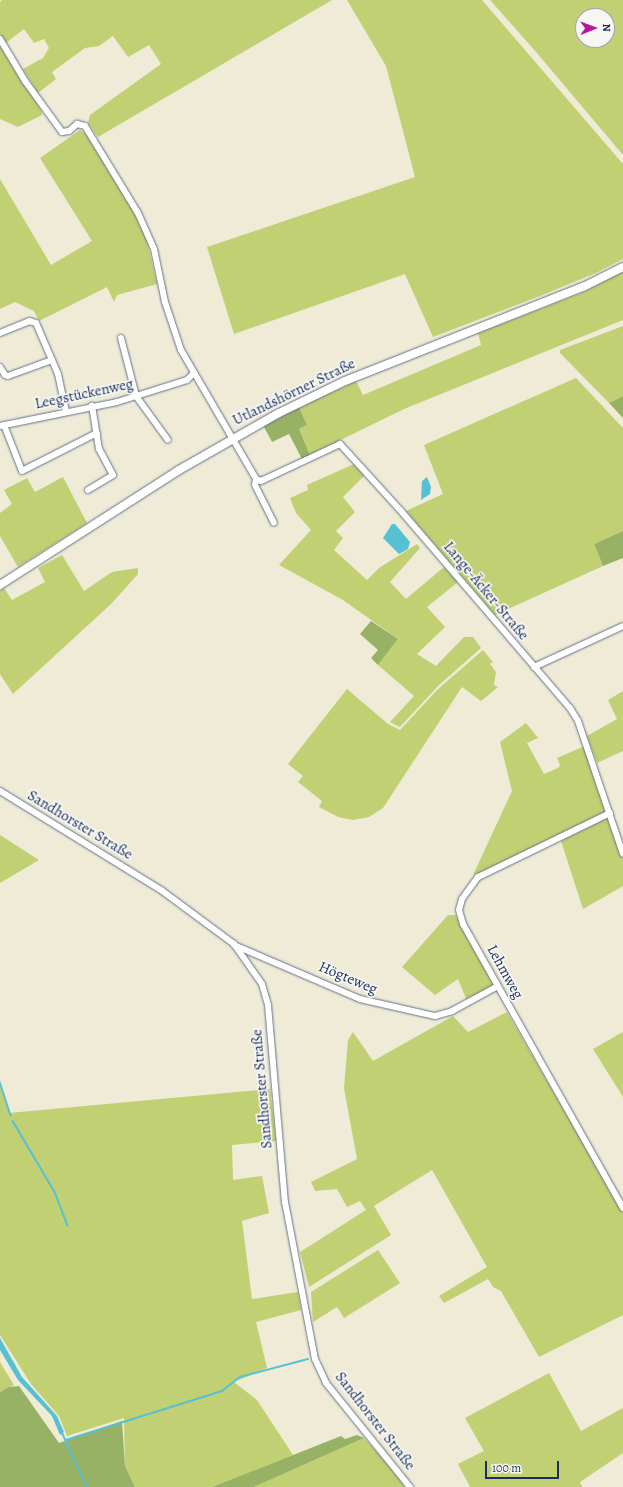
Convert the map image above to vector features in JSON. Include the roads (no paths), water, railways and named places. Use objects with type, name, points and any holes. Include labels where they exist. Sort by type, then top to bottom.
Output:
[{"type":"street","points":[[0,39],[25,81],[62,132],[70,131],[77,124],[85,126],[138,213],[154,249],[172,328],[194,373],[256,479],[255,485],[274,523]]},
{"type":"street","name":"Utlandshörner Straße","points":[[0,585],[233,438],[345,381],[583,287],[623,266]]},
{"type":"street","points":[[0,333],[33,321],[38,326],[58,374],[66,411]]},
{"type":"street","points":[[121,338],[136,396],[168,440]]},
{"type":"street","points":[[0,367],[5,375],[8,376],[52,360]]},
{"type":"street","name":"Leegstückenweg","points":[[2,426],[136,396],[187,380],[194,373]]},
{"type":"street","points":[[88,490],[113,475],[100,449],[92,406]]},
{"type":"street","points":[[2,426],[22,471],[97,433]]},
{"type":"street","name":"Lange-Äcker-Straße","points":[[256,479],[261,480],[340,444],[401,511],[578,721],[623,854]]},
{"type":"street","points":[[534,667],[623,626]]},
{"type":"street","name":"Sandhorster Straße","points":[[0,791],[154,886],[234,944],[262,984],[268,1005],[285,1202],[315,1358],[326,1383],[410,1487]]},
{"type":"street","name":"Lehmweg","points":[[610,813],[478,877],[462,899],[459,910],[463,924],[623,1208]]},
{"type":"street","name":"Högteweg","points":[[234,944],[360,999],[435,1016],[452,1011],[498,986]]},
{"type":"water","points":[[427,477],[431,487],[430,494],[421,500],[422,481]]},
{"type":"water","points":[[392,524],[395,524],[410,542],[408,549],[399,554],[383,538]]},
{"type":"water","points":[[0,1338],[22,1377],[57,1416],[64,1432],[60,1435],[52,1416],[18,1380],[0,1350]]},
{"type":"waterway","points":[[0,1082],[11,1115]]},
{"type":"waterway","points":[[13,1121],[55,1192],[68,1226]]},
{"type":"waterway","points":[[66,1440],[222,1391],[240,1377],[308,1359]]},
{"type":"waterway","points":[[62,1432],[87,1487]]}]
